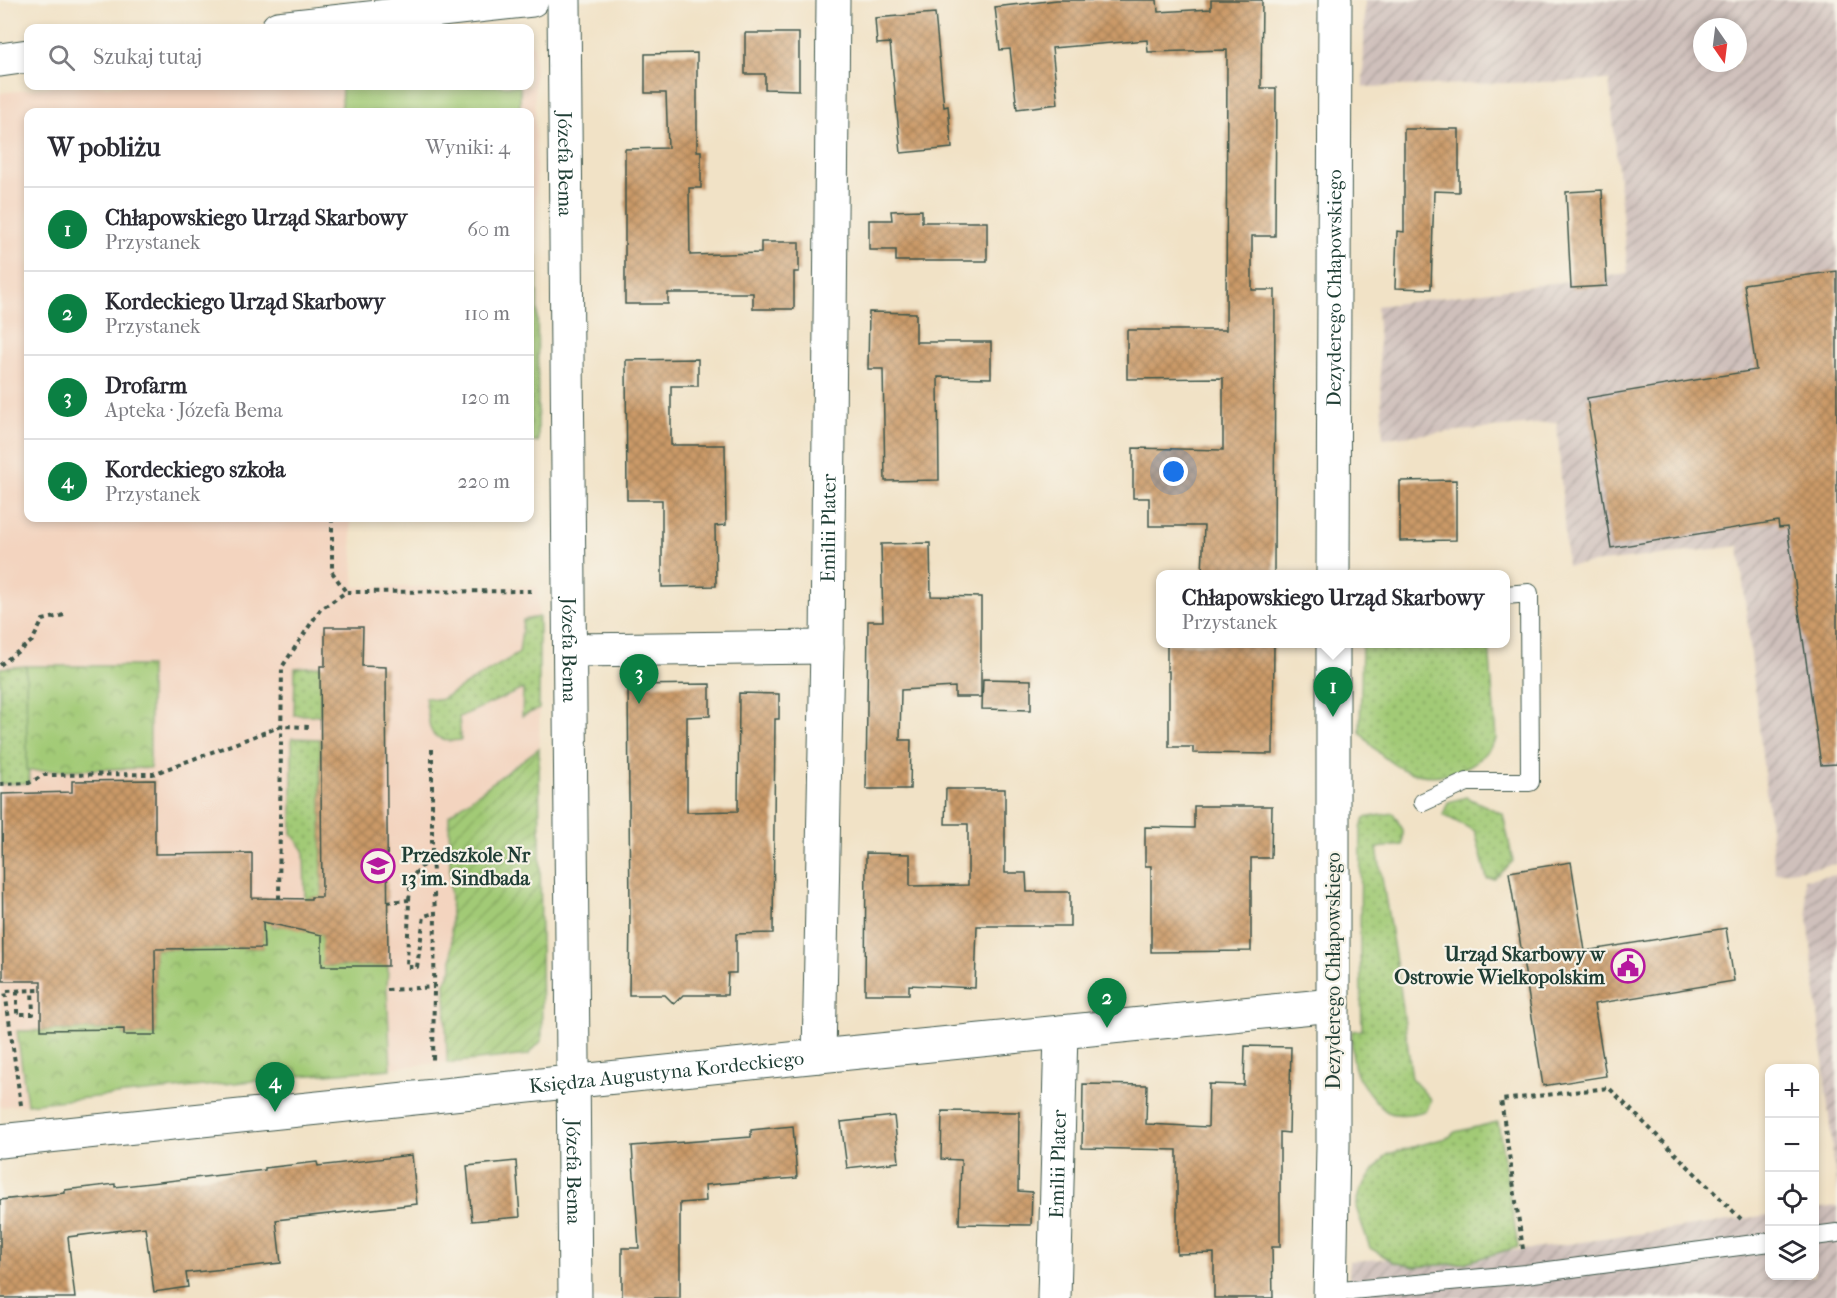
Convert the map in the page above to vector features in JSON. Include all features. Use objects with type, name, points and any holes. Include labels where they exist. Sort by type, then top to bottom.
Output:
[{"type":"street","points":[[314,24],[532,0]]},
{"type":"street","name":"Józefa Bema","points":[[564,0],[575,1298]]},
{"type":"street","name":"Emilii Plater","points":[[819,1056],[827,647],[833,0]]},
{"type":"street","name":"Dezyderego Chłapowskiego","points":[[1333,570],[1335,0]]},
{"type":"street","points":[[0,60],[24,57]]},
{"type":"street","points":[[570,650],[827,647]]},
{"type":"street","name":"Dezyderego Chłapowskiego","points":[[1330,1295],[1333,1145],[1333,648]]},
{"type":"street","name":"Księdza Augustyna Kordeckiego","points":[[13,1140],[1333,1005]]},
{"type":"street","name":"Emilii Plater","points":[[1054,1298],[1061,1032]]},
{"type":"lane","points":[[1423,802],[1467,783],[1530,782],[1529,593],[1510,595]]},
{"type":"lane","points":[[1819,1235],[1837,1233]]},
{"type":"lane","points":[[1330,1295],[1526,1274],[1765,1242]]},
{"type":"path","points":[[332,522],[332,572],[346,592]]},
{"type":"path","points":[[279,899],[282,668],[320,610],[346,592],[536,591]]},
{"type":"path","points":[[0,665],[32,641],[43,620],[64,615]]},
{"type":"path","points":[[0,784],[29,783],[44,775],[153,774],[282,726],[309,727]]},
{"type":"path","points":[[432,749],[432,855],[435,913],[433,1096]]},
{"type":"path","points":[[432,855],[411,878],[407,967],[417,968],[423,916],[435,913]]},
{"type":"path","points":[[387,902],[409,900]]},
{"type":"path","points":[[387,990],[434,987]]},
{"type":"path","points":[[17,991],[17,1014],[33,1014],[32,990]]},
{"type":"path","points":[[13,1140],[5,991],[41,990]]},
{"type":"path","points":[[1526,1274],[1501,1100],[1609,1088],[1765,1240]]},
{"type":"shaded area","points":[[1365,0],[1837,0],[1837,864],[1775,873],[1739,546],[1567,566],[1557,422],[1383,438],[1377,306],[1628,273],[1609,80],[1363,87]]},
{"type":"shaded area","points":[[534,47],[537,256],[534,256],[534,108],[24,108],[24,522],[350,522],[355,587],[538,587],[542,1040],[528,1055],[298,1076],[296,1069],[273,1071],[274,1079],[0,1107],[0,93],[27,90],[534,90]]},
{"type":"shaded area","points":[[1837,875],[1837,1194],[1804,879]]},
{"type":"shaded area","points":[[1837,1206],[1837,1298],[1349,1298],[1349,1261],[1533,1249],[1765,1216],[1765,1280],[1819,1280],[1819,1208]]},
{"type":"green space","points":[[342,90],[520,90],[520,108],[341,108]]},
{"type":"green space","points":[[534,256],[537,256],[538,442],[534,442]]},
{"type":"green space","points":[[539,617],[539,709],[522,716],[523,689],[459,717],[461,740],[449,741],[434,736],[430,728],[425,697],[440,700],[519,653],[523,620]]},
{"type":"green space","points":[[1362,648],[1489,648],[1496,739],[1488,750],[1467,767],[1443,775],[1416,774],[1396,766],[1374,748],[1360,732]]},
{"type":"green space","points":[[26,666],[29,783],[0,784],[0,668]]},
{"type":"green space","points":[[26,666],[150,666],[150,768],[27,771]]},
{"type":"green space","points":[[320,666],[320,715],[294,715],[295,668]]},
{"type":"green space","points":[[292,738],[320,739],[322,897],[311,897],[311,899],[305,899],[304,850],[292,834]]},
{"type":"green space","points":[[539,748],[542,1040],[528,1055],[447,1063],[445,983],[452,968],[449,815]]},
{"type":"green space","points":[[1466,797],[1503,814],[1513,861],[1495,879],[1487,879],[1475,831],[1443,815],[1448,802]]},
{"type":"green space","points":[[1393,813],[1403,830],[1403,845],[1377,848],[1400,986],[1412,1079],[1431,1100],[1427,1110],[1406,1114],[1386,1111],[1370,1094],[1355,1069],[1352,1052],[1352,1031],[1362,1030],[1361,829],[1364,818]]},
{"type":"green space","points":[[263,919],[271,920],[273,927],[322,922],[323,966],[388,966],[391,1069],[298,1076],[296,1069],[273,1071],[274,1079],[27,1104],[17,1031],[124,1029],[124,1035],[156,1035],[155,949],[263,948]]},
{"type":"green space","points":[[1498,1122],[1518,1247],[1463,1263],[1414,1267],[1394,1262],[1370,1248],[1356,1207],[1361,1189],[1387,1155],[1449,1137],[1455,1132]]},
{"type":"building","points":[[1057,0],[1157,0],[1158,12],[1211,9],[1211,0],[1262,0],[1261,88],[1276,88],[1275,236],[1252,236],[1252,290],[1275,290],[1274,570],[1202,570],[1204,526],[1149,526],[1149,498],[1133,498],[1133,448],[1223,450],[1223,378],[1127,379],[1127,330],[1226,330],[1227,50],[1148,52],[1147,40],[1052,48],[1058,104],[1017,109],[1010,49],[1000,50],[995,7]]},
{"type":"building","points":[[935,13],[944,107],[948,106],[952,148],[901,153],[890,43],[877,44],[875,18]]},
{"type":"building","points":[[745,33],[799,33],[799,90],[765,89],[765,74],[745,74]]},
{"type":"building","points":[[697,53],[697,151],[701,151],[701,188],[689,188],[690,255],[761,253],[761,242],[799,242],[799,272],[794,272],[794,309],[753,309],[753,293],[668,293],[668,304],[625,304],[625,149],[668,148],[666,93],[645,93],[645,54]]},
{"type":"building","points":[[1404,129],[1459,129],[1459,192],[1434,191],[1431,289],[1395,288],[1397,231],[1404,232]]},
{"type":"building","points":[[1602,190],[1607,286],[1571,288],[1566,192]]},
{"type":"building","points":[[922,210],[922,222],[987,222],[987,261],[896,261],[896,250],[869,250],[869,220],[892,220],[891,211]]},
{"type":"building","points":[[1837,271],[1837,764],[1821,765],[1787,527],[1779,528],[1778,521],[1611,548],[1587,398],[1756,370],[1744,284]]},
{"type":"building","points":[[869,312],[916,313],[916,342],[991,342],[991,378],[938,377],[939,480],[885,481],[883,369],[868,369]]},
{"type":"building","points":[[698,359],[698,386],[671,386],[671,445],[725,445],[726,525],[715,526],[716,586],[662,587],[662,500],[627,500],[626,360]]},
{"type":"building","points":[[1456,480],[1456,540],[1400,541],[1400,481]]},
{"type":"building","points":[[930,543],[931,596],[981,597],[981,697],[955,697],[955,687],[901,690],[900,740],[911,740],[910,789],[866,789],[868,621],[883,621],[881,544]]},
{"type":"building","points":[[325,627],[363,627],[362,666],[386,667],[388,966],[322,966],[322,935],[263,922],[264,948],[155,949],[156,1035],[124,1035],[124,1029],[41,1030],[41,981],[3,981],[2,794],[72,792],[72,781],[155,780],[155,854],[252,853],[252,898],[311,899],[311,897],[322,897],[320,666],[325,666]]},
{"type":"building","points":[[1167,648],[1274,648],[1273,754],[1193,753],[1193,747],[1169,747],[1169,671],[1167,671]]},
{"type":"building","points":[[983,679],[1031,680],[1031,710],[982,709]]},
{"type":"building","points":[[710,684],[710,716],[687,717],[687,812],[738,811],[739,693],[779,694],[779,719],[775,719],[773,933],[736,934],[736,973],[728,973],[727,995],[683,995],[674,1004],[665,995],[629,995],[628,685]]},
{"type":"building","points":[[946,789],[1005,789],[1005,873],[1026,873],[1027,892],[1070,892],[1070,926],[977,926],[975,988],[909,985],[909,994],[865,994],[866,853],[910,854],[910,886],[968,885],[968,824],[945,824]]},
{"type":"building","points":[[1194,806],[1272,806],[1271,858],[1251,858],[1251,951],[1151,952],[1151,866],[1145,866],[1145,827],[1194,828]]},
{"type":"building","name":"Urząd Skarbowy w Ostrowie Wielkopolskim","points":[[1571,862],[1585,951],[1726,928],[1734,981],[1594,1004],[1606,1076],[1543,1086],[1509,872]]},
{"type":"building","points":[[1245,1046],[1291,1047],[1289,1133],[1280,1132],[1280,1247],[1272,1247],[1273,1298],[1214,1298],[1214,1253],[1177,1254],[1177,1150],[1082,1148],[1083,1084],[1147,1085],[1146,1124],[1208,1127],[1209,1084],[1244,1085]]},
{"type":"building","points":[[942,1111],[1019,1112],[1018,1191],[1032,1192],[1031,1225],[959,1224],[961,1160],[941,1159]]},
{"type":"building","points":[[894,1116],[899,1162],[847,1168],[841,1122]]},
{"type":"building","points":[[793,1126],[797,1178],[705,1185],[706,1201],[680,1203],[680,1298],[622,1298],[622,1248],[639,1248],[632,1146],[751,1137],[751,1130]]},
{"type":"building","points":[[412,1155],[417,1204],[276,1220],[281,1263],[186,1273],[188,1287],[154,1292],[145,1227],[68,1237],[75,1298],[0,1298],[0,1200],[65,1193],[65,1190],[115,1184],[115,1187],[317,1162],[318,1166]]},
{"type":"building","points":[[516,1161],[520,1217],[472,1221],[467,1166]]},
{"type":"place","name":"Drofarm","points":[[639,704]]},
{"type":"place","name":"Chłapowskiego Urząd Skarbowy","points":[[1333,717]]},
{"type":"place","name":"Przedszkole Nr 13 im. Sindbada","points":[[378,866]]},
{"type":"place","name":"Urząd Skarbowy w Ostrowie Wielkopolskim","points":[[1628,966]]},
{"type":"place","name":"Kordeckiego Urząd Skarbowy","points":[[1107,1028]]},
{"type":"place","name":"Kordeckiego szkoła","points":[[275,1112]]}]
